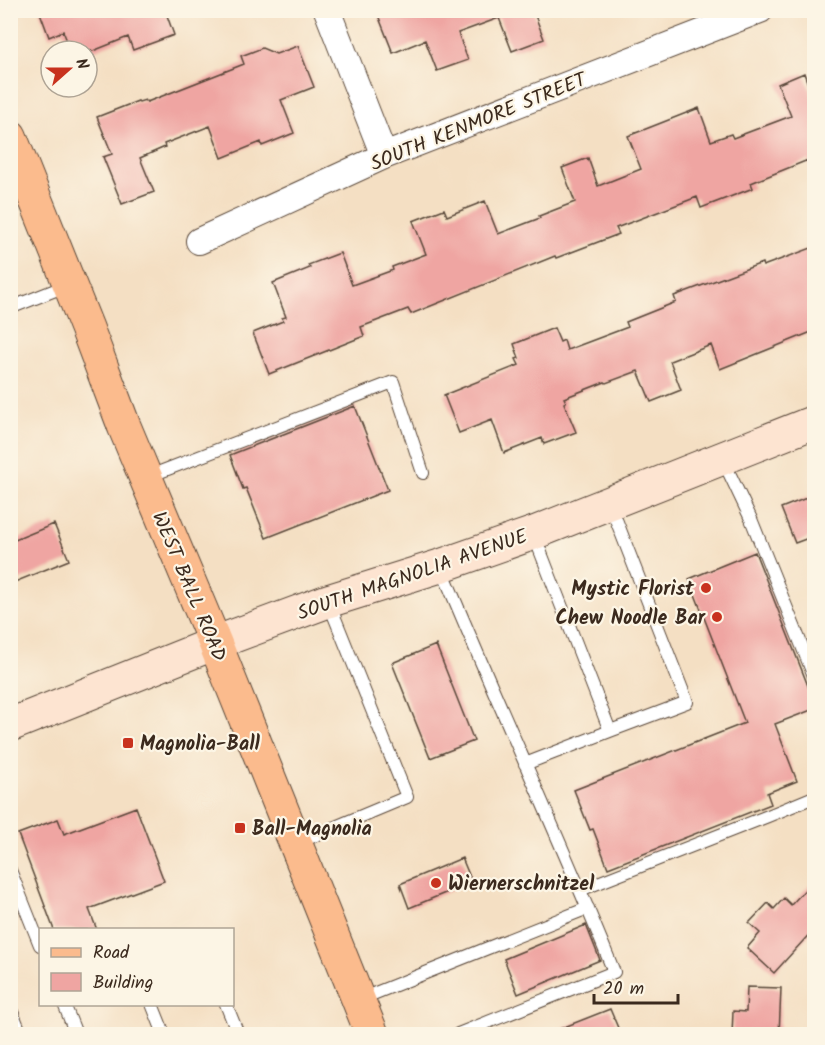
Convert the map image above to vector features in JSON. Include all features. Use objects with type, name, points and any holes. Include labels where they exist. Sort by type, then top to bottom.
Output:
[{"type":"main road","name":"WEST BALL ROAD","points":[[10,136],[124,426],[215,644],[372,1035]]},
{"type":"main road","name":"SOUTH MAGNOLIA AVENUE","points":[[10,725],[328,600],[440,566],[534,533],[814,422]]},
{"type":"street","points":[[327,10],[384,156]]},
{"type":"street","name":"SOUTH KENMORE STREET","points":[[199,241],[384,156],[760,10]]},
{"type":"lane","points":[[10,308],[69,285]]},
{"type":"lane","points":[[146,477],[393,382],[423,473]]},
{"type":"lane","points":[[722,459],[751,519],[814,676]]},
{"type":"lane","points":[[525,764],[687,702],[610,503]]},
{"type":"lane","points":[[534,533],[610,731]]},
{"type":"lane","points":[[440,566],[614,972],[458,1035]]},
{"type":"lane","points":[[296,843],[407,797],[328,600]]},
{"type":"lane","points":[[580,890],[814,797]]},
{"type":"lane","points":[[10,870],[39,942]]},
{"type":"lane","points":[[358,1001],[588,908]]},
{"type":"lane","points":[[64,1006],[76,1035]]},
{"type":"lane","points":[[152,1006],[164,1035]]},
{"type":"lane","points":[[226,1006],[238,1035]]},
{"type":"lane","points":[[10,1007],[21,1035]]},
{"type":"building","points":[[39,10],[165,10],[174,35],[133,50],[128,37],[99,49],[99,39],[66,39],[63,31],[49,37]]},
{"type":"building","points":[[376,10],[533,10],[544,39],[512,51],[499,18],[458,33],[468,60],[437,71],[425,40],[393,53]]},
{"type":"building","points":[[298,46],[314,87],[281,100],[294,133],[262,146],[261,142],[222,158],[210,126],[164,144],[165,147],[140,158],[154,192],[122,204],[103,157],[112,154],[97,117],[138,101],[147,102],[244,64],[241,56],[262,48],[276,54]]},
{"type":"building","points":[[804,73],[814,101],[814,173],[808,160],[751,183],[753,188],[701,208],[697,197],[616,228],[619,234],[556,258],[555,256],[411,314],[408,309],[361,327],[364,336],[269,374],[253,333],[283,321],[282,318],[286,317],[273,283],[310,268],[308,265],[340,253],[352,285],[393,270],[392,267],[426,254],[413,221],[444,209],[447,216],[485,201],[498,234],[540,218],[539,216],[575,202],[562,168],[588,158],[598,186],[641,169],[628,136],[699,108],[711,141],[731,134],[733,138],[791,116],[778,84]]},
{"type":"building","points":[[814,247],[814,331],[720,369],[711,345],[670,361],[681,390],[651,402],[638,371],[564,398],[576,432],[544,444],[542,438],[504,453],[492,420],[459,433],[444,395],[519,365],[514,344],[554,328],[560,342],[564,340],[567,350],[628,327],[626,322],[676,302],[674,296],[762,263],[763,266]]},
{"type":"building","points":[[355,406],[388,490],[266,538],[230,455]]},
{"type":"building","points":[[814,495],[814,536],[795,543],[781,508]]},
{"type":"building","points":[[54,524],[69,560],[10,584],[10,542]]},
{"type":"building","points":[[755,552],[814,701],[814,709],[775,724],[797,781],[767,793],[771,804],[608,868],[593,829],[590,830],[574,790],[745,723],[689,579]]},
{"type":"building","points":[[436,645],[474,741],[430,758],[392,663]]},
{"type":"building","points":[[136,807],[164,881],[89,909],[96,928],[53,928],[18,834],[58,819],[64,834]]},
{"type":"building","name":"Wiernerschnitzel","points":[[462,858],[472,882],[409,908],[400,884]]},
{"type":"building","points":[[814,880],[814,929],[774,973],[747,948],[760,933],[749,923],[768,903],[774,909],[784,898],[791,905]]},
{"type":"building","points":[[586,925],[600,960],[518,994],[504,959]]},
{"type":"building","points":[[747,987],[781,988],[779,1035],[732,1035],[733,1011],[746,1012]]},
{"type":"building","points":[[610,1009],[621,1035],[549,1035],[549,1033]]},
{"type":"place","name":"Mystic Florist","points":[[706,588]]},
{"type":"place","name":"Chew Noodle Bar","points":[[717,617]]},
{"type":"place","name":"Magnolia-Ball","points":[[128,743]]},
{"type":"place","name":"Ball-Magnolia","points":[[240,828]]},
{"type":"place","name":"Wiernerschnitzel","points":[[436,883]]}]
